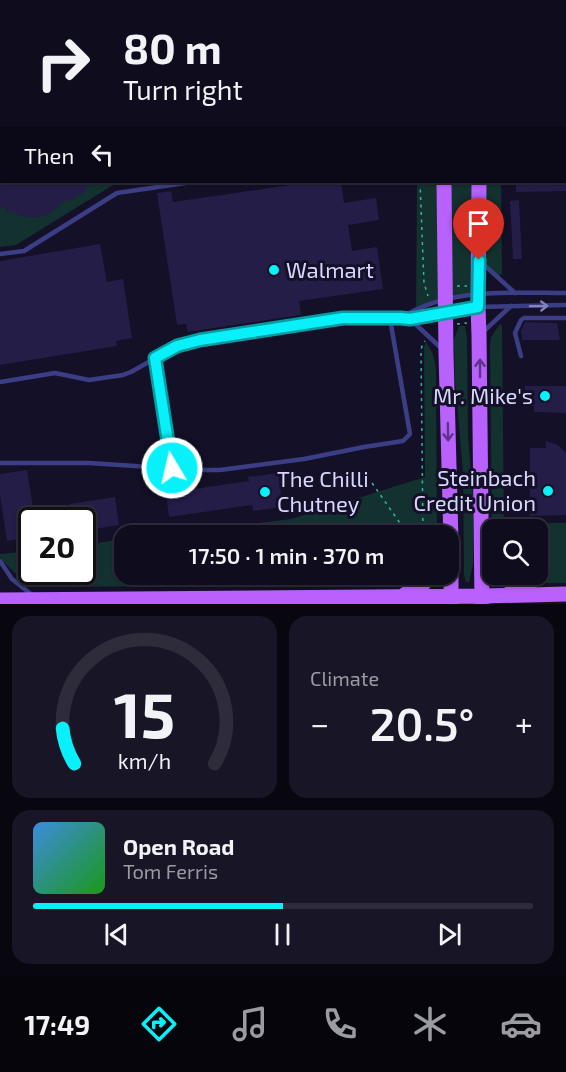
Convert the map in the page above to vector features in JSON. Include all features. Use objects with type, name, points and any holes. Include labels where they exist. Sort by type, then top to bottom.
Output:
[{"type":"main road","points":[[444,183],[450,525]]},
{"type":"main road","points":[[479,183],[482,543]]},
{"type":"main road","points":[[402,596],[421,585]]},
{"type":"main road","points":[[451,585],[451,600]]},
{"type":"main road","points":[[514,585],[535,594]]},
{"type":"main road","points":[[0,600],[402,596],[482,600],[535,594],[566,594]]},
{"type":"lane","points":[[0,254],[24,250],[117,193],[185,183]]},
{"type":"lane","points":[[479,260],[515,293]]},
{"type":"lane","points":[[479,309],[515,293],[566,293]]},
{"type":"lane","points":[[401,318],[410,312],[446,306],[479,309],[566,305]]},
{"type":"lane","points":[[0,382],[55,373],[89,380],[123,375],[177,346],[200,340],[343,318],[410,319],[446,306],[479,309],[511,306]]},
{"type":"lane","points":[[521,356],[515,333],[520,320],[524,318],[566,318]]},
{"type":"lane","points":[[0,463],[89,463],[220,470],[304,459],[403,441],[410,434],[390,319]]},
{"type":"lane","points":[[410,319],[446,353]]},
{"type":"lane","points":[[155,358],[172,468]]},
{"type":"lane","points":[[0,561],[12,579],[39,600]]},
{"type":"path","points":[[420,183],[424,283],[427,292]]},
{"type":"path","points":[[446,306],[479,309]]},
{"type":"path","points":[[446,306],[479,309]]},
{"type":"path","points":[[423,525],[421,351],[428,336]]},
{"type":"path","points":[[372,483],[401,525]]},
{"type":"green space","points":[[0,183],[116,183],[16,245],[0,247]]},
{"type":"green space","points":[[417,183],[501,183],[502,274],[497,277],[479,261],[478,294],[446,299],[416,310]]},
{"type":"green space","points":[[500,324],[502,326],[504,519],[492,519],[491,337]]},
{"type":"green space","points":[[459,326],[465,326],[467,338],[468,436],[473,497],[473,564],[469,582],[466,582],[464,575],[463,473],[455,380],[454,339]]},
{"type":"green space","points":[[426,342],[433,354],[436,369],[437,525],[241,525],[291,519],[425,477],[424,347]]},
{"type":"green space","points":[[548,523],[566,523],[566,583],[548,583]]},
{"type":"green space","points":[[114,540],[114,585],[287,585],[54,587],[41,585],[96,585],[96,543]]},
{"type":"green space","points":[[18,552],[18,576],[0,558],[0,554]]},
{"type":"building","points":[[0,183],[32,185],[37,183],[94,183],[85,188],[87,190],[57,206],[58,208],[43,217],[42,215],[37,218],[18,216],[18,214],[7,211],[4,206],[0,209]]},
{"type":"building","name":"Walmart","points":[[304,183],[341,183],[344,203],[376,198],[379,220],[348,225],[352,251],[377,247],[383,289],[299,301],[301,315],[188,332],[186,324],[177,325],[157,193],[171,191],[173,202]]},
{"type":"building","points":[[516,183],[566,183],[566,191],[516,192]]},
{"type":"building","points":[[519,200],[522,259],[513,259],[510,201]]},
{"type":"building","points":[[100,244],[107,282],[123,279],[132,338],[116,341],[117,346],[0,365],[0,261]]},
{"type":"building","points":[[525,322],[557,323],[560,340],[522,340],[521,331]]},
{"type":"building","name":"Mr. Mike's","points":[[525,386],[566,386],[566,413],[534,412],[534,406],[524,406]]},
{"type":"building","name":"Steinbach Credit Union","points":[[546,441],[558,445],[566,453],[566,515],[530,516],[530,448],[546,448]]},
{"type":"building","points":[[27,470],[33,507],[18,507],[18,539],[7,541],[0,495],[0,474]]},
{"type":"building","points":[[278,473],[283,507],[253,511],[252,505],[169,517],[166,493],[249,481],[248,477]]},
{"type":"building","points":[[115,497],[119,525],[96,529],[96,507],[71,507],[70,504]]},
{"type":"place","name":"Walmart","points":[[274,270]]},
{"type":"place","name":"Mr. Mike's","points":[[545,396]]},
{"type":"place","name":"Steinbach Credit Union","points":[[548,491]]},
{"type":"place","name":"The Chilli Chutney","points":[[265,492]]},
{"type":"route","points":[[172,468],[155,358],[177,346],[200,340],[343,318],[410,319],[478,307],[479,260]]}]
